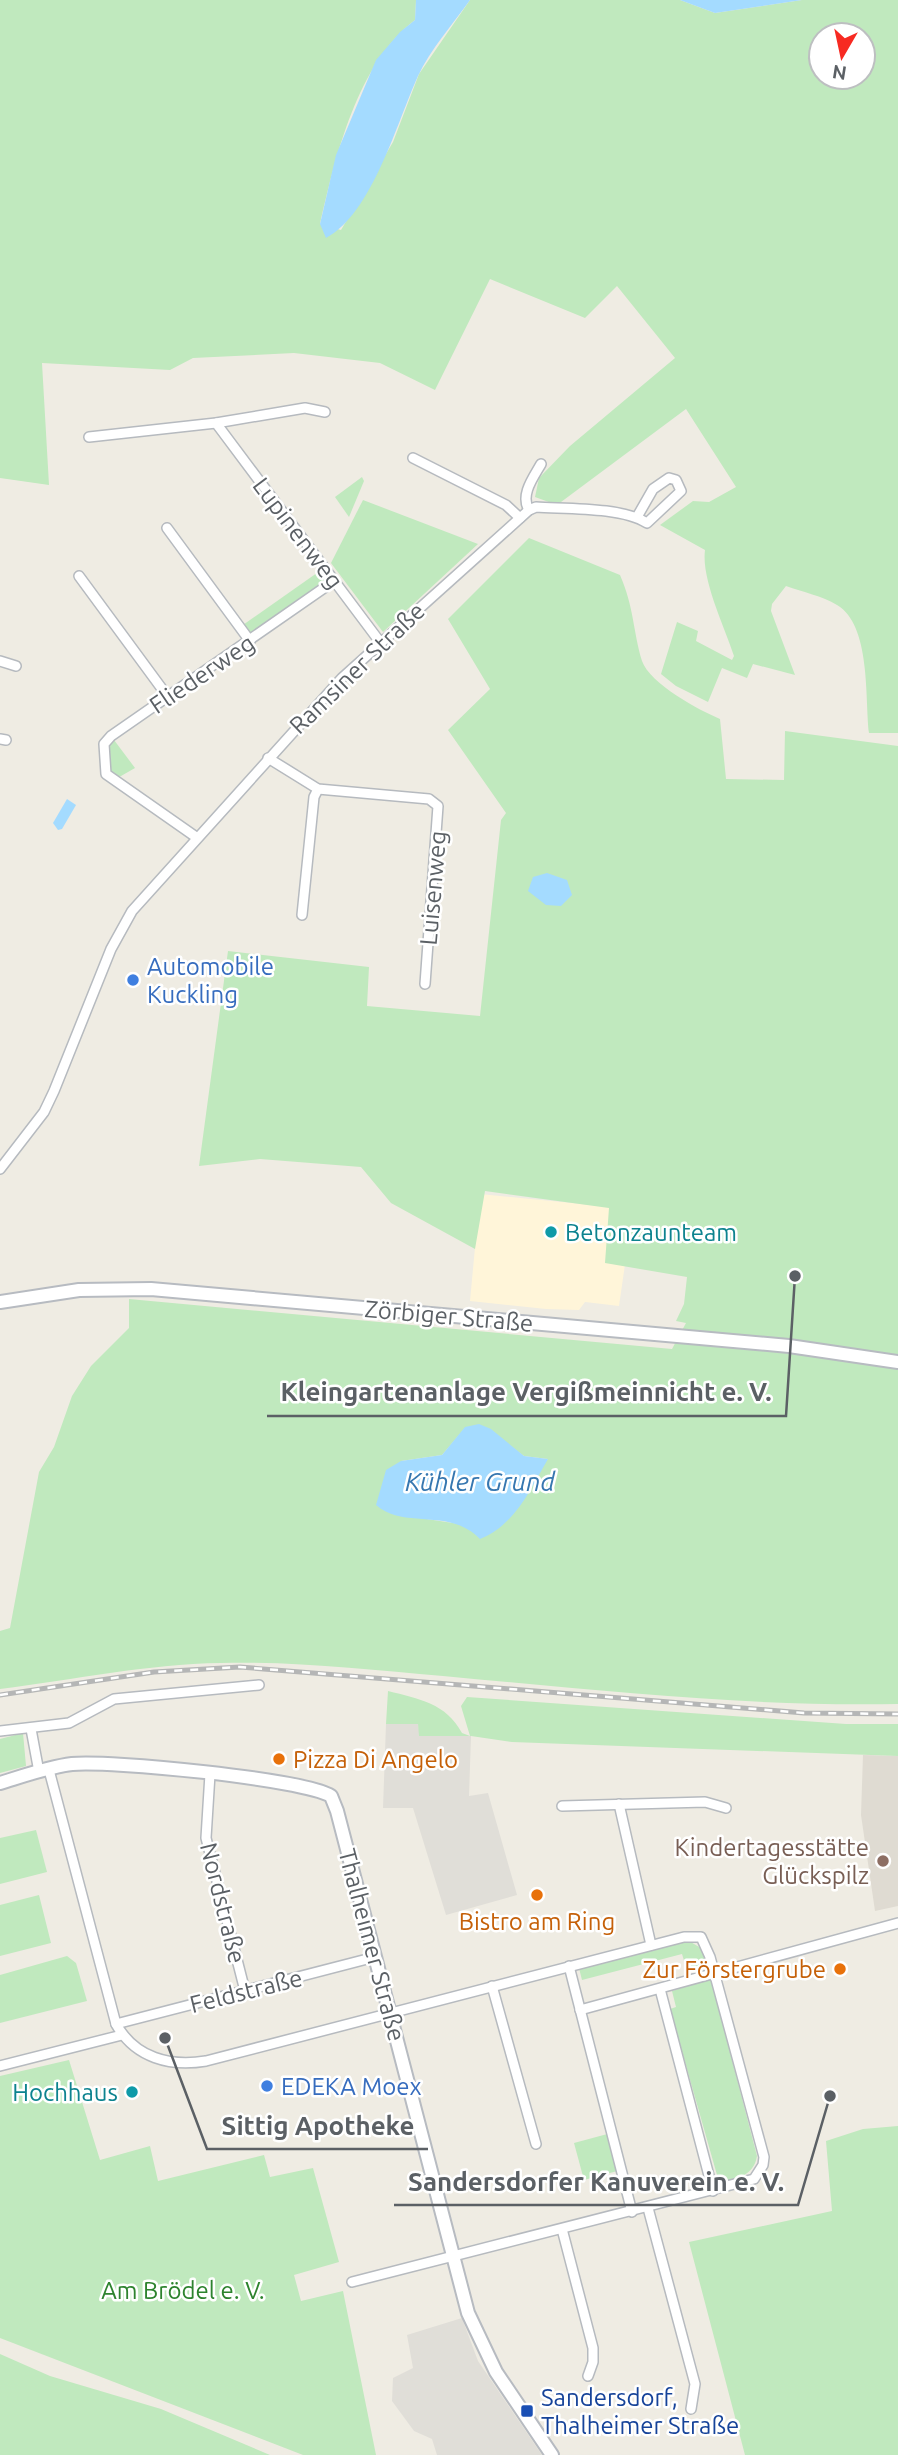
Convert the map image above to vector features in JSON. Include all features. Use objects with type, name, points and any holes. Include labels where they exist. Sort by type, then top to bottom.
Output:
[{"type":"street","points":[[89,437],[216,423],[305,408],[326,412]]},
{"type":"street","name":"Lupinenweg","points":[[216,423],[380,642]]},
{"type":"street","points":[[413,458],[506,505],[520,518]]},
{"type":"street","points":[[541,464],[526,493],[524,503],[529,510],[536,507],[552,508],[638,517],[647,523],[681,491],[676,480],[669,478],[653,489],[638,517]]},
{"type":"street","name":"Ramsiner Straße","points":[[0,1169],[44,1112],[125,921],[150,887],[342,678],[529,510]]},
{"type":"street","points":[[167,528],[250,641]]},
{"type":"street","points":[[79,576],[169,697]]},
{"type":"street","name":"Fliederweg","points":[[196,837],[106,774],[105,743],[334,582]]},
{"type":"street","points":[[0,661],[16,666]]},
{"type":"street","name":"Luisenweg","points":[[268,758],[318,789],[429,799],[438,806],[425,984]]},
{"type":"street","points":[[302,915],[314,797],[318,789]]},
{"type":"street","name":"Zörbiger Straße","points":[[0,1302],[79,1290],[151,1289],[789,1346],[898,1362]]},
{"type":"street","points":[[0,1731],[31,1729],[79,1720],[114,1699],[259,1685]]},
{"type":"street","points":[[31,1729],[116,2024],[122,2035],[159,2060],[190,2063],[651,1945],[692,1935],[701,1937],[715,1973],[764,2157],[763,2165],[754,2179],[352,2282]]},
{"type":"street","points":[[0,1783],[86,1763],[210,1774]]},
{"type":"street","name":"Thalheimer Straße","points":[[210,1774],[314,1789],[331,1796],[338,1811],[453,2257],[478,2338],[517,2407],[552,2455]]},
{"type":"street","name":"Nordstraße","points":[[210,1774],[206,1838],[246,1991]]},
{"type":"street","points":[[562,1806],[705,1802],[726,1808]]},
{"type":"street","points":[[619,1804],[651,1945]]},
{"type":"street","points":[[580,2010],[898,1923]]},
{"type":"street","name":"Feldstraße","points":[[116,2024],[375,1958]]},
{"type":"street","points":[[569,1966],[632,2212]]},
{"type":"street","points":[[492,1986],[536,2144]]},
{"type":"street","points":[[660,1989],[713,2191]]},
{"type":"street","points":[[0,2066],[122,2035]]},
{"type":"street","points":[[648,2207],[695,2385],[691,2409]]},
{"type":"street","points":[[562,2230],[593,2348],[593,2362],[588,2376]]},
{"type":"shaded area","points":[[480,1194],[633,1209],[619,1306],[585,1302],[579,1310],[546,1309],[470,1301]]},
{"type":"shaded area","points":[[386,1724],[418,1724],[420,1736],[471,1736],[469,1796],[488,1793],[517,1895],[446,1915],[413,1808],[383,1808]]},
{"type":"shaded area","name":"Kindertagesstätte Glückspilz","points":[[863,1755],[898,1756],[898,1906],[875,1911],[861,1815]]},
{"type":"shaded area","points":[[462,2318],[478,2361],[542,2455],[437,2455],[432,2439],[414,2431],[392,2401],[393,2378],[413,2368],[407,2335]]},
{"type":"green space","points":[[0,0],[416,0],[415,20],[395,39],[378,61],[364,86],[342,141],[320,224],[341,230],[393,142],[419,74],[470,0],[680,0],[715,13],[802,0],[898,0],[898,733],[869,733],[861,645],[848,615],[831,602],[786,586],[772,604],[771,611],[795,675],[753,664],[747,678],[722,668],[708,702],[676,686],[661,674],[677,622],[698,631],[696,641],[732,660],[734,656],[710,589],[705,550],[660,525],[693,501],[709,502],[736,487],[686,409],[557,505],[535,497],[539,478],[570,446],[675,358],[617,286],[585,318],[490,279],[435,390],[380,363],[294,353],[193,358],[170,370],[42,363],[49,485],[0,478]]},
{"type":"green space","points":[[362,477],[364,481],[349,517],[335,497]]},
{"type":"green space","points":[[363,500],[478,544],[383,632],[331,563]]},
{"type":"green space","points":[[529,538],[620,575],[642,661],[647,670],[676,695],[720,719],[726,779],[784,780],[785,731],[898,746],[898,1704],[727,1700],[277,1663],[166,1666],[0,1689],[0,1631],[10,1628],[39,1472],[54,1447],[72,1396],[91,1366],[129,1328],[129,1299],[672,1349],[686,1323],[676,1321],[684,1304],[687,1277],[605,1263],[609,1208],[485,1191],[475,1249],[391,1203],[361,1167],[260,1159],[199,1166],[228,951],[369,967],[367,1006],[480,1016],[501,820],[506,813],[448,730],[490,689],[448,619]],"holes":[[[465,1428],[509,1445],[524,1456],[548,1459],[466,1525],[394,1514],[401,1461],[442,1455]]]},
{"type":"green space","points":[[324,568],[334,581],[250,641],[240,627]]},
{"type":"green space","points":[[111,736],[135,768],[114,780],[106,774],[103,751]]},
{"type":"green space","points":[[388,1691],[431,1704],[448,1715],[462,1733],[470,1736],[419,1736],[418,1724],[386,1724]]},
{"type":"green space","points":[[467,1697],[846,1724],[898,1724],[898,1756],[512,1742],[470,1736],[461,1706]]},
{"type":"green space","points":[[23,1733],[26,1766],[0,1773],[0,1739]]},
{"type":"green space","points":[[36,1830],[47,1872],[0,1884],[0,1838]]},
{"type":"green space","points":[[39,1895],[51,1943],[0,1956],[0,1905]]},
{"type":"green space","points":[[687,1940],[701,1948],[707,1965],[687,1970],[682,1954],[582,1980],[579,1968]]},
{"type":"green space","points":[[67,1956],[76,1963],[87,2001],[0,2023],[0,1975]]},
{"type":"green space","points":[[711,1979],[757,2156],[748,2172],[738,2178],[719,2182],[670,2009],[676,2007],[672,1991]]},
{"type":"green space","name":"Am Brödel e. V.","points":[[69,2060],[100,2160],[150,2146],[158,2181],[264,2155],[270,2177],[313,2168],[339,2262],[294,2275],[301,2301],[343,2291],[376,2455],[303,2455],[0,2338],[0,2076]]},
{"type":"green space","points":[[898,2126],[898,2455],[745,2455],[689,2242],[832,2211],[826,2141],[863,2129]]},
{"type":"green space","points":[[611,2133],[621,2170],[584,2180],[574,2143]]},
{"type":"green space","points":[[0,2354],[50,2376],[161,2409],[270,2455],[0,2455]]},
{"type":"water","points":[[416,0],[470,0],[423,66],[370,188],[357,209],[342,226],[326,238],[320,224],[336,155],[376,60],[400,32],[415,20]]},
{"type":"water","points":[[680,0],[802,0],[715,13]]},
{"type":"water","points":[[67,799],[76,805],[62,829],[58,830],[53,823]]},
{"type":"water","points":[[547,873],[567,880],[572,895],[561,906],[546,905],[528,891],[533,877]]},
{"type":"water","name":"Kühler Grund","points":[[479,1424],[491,1429],[524,1456],[548,1459],[528,1494],[503,1525],[480,1539],[468,1529],[455,1524],[400,1516],[376,1505],[386,1470],[401,1461],[442,1455],[465,1427]]},
{"type":"railway","points":[[0,1695],[154,1672],[240,1667],[804,1713],[898,1714]]},
{"type":"place","name":"Automobile Kuckling","points":[[133,980]]},
{"type":"place","name":"Betonzaunteam","points":[[551,1232]]},
{"type":"place","name":"Kleingartenanlage Vergißmeinnicht e. V.","points":[[795,1276]]},
{"type":"place","name":"Pizza Di Angelo","points":[[279,1759]]},
{"type":"place","name":"Kindertagesstätte Glückspilz","points":[[883,1861]]},
{"type":"place","name":"Bistro am Ring","points":[[537,1895]]},
{"type":"place","name":"Zur Förstergrube","points":[[840,1969]]},
{"type":"place","name":"Sittig Apotheke","points":[[165,2038]]},
{"type":"place","name":"EDEKA Moex","points":[[267,2086]]},
{"type":"place","name":"Hochhaus","points":[[132,2092]]},
{"type":"place","name":"Sandersdorfer Kanuverein e. V.","points":[[830,2096]]},
{"type":"place","name":"Sandersdorf, Thalheimer Straße","points":[[527,2411]]}]
